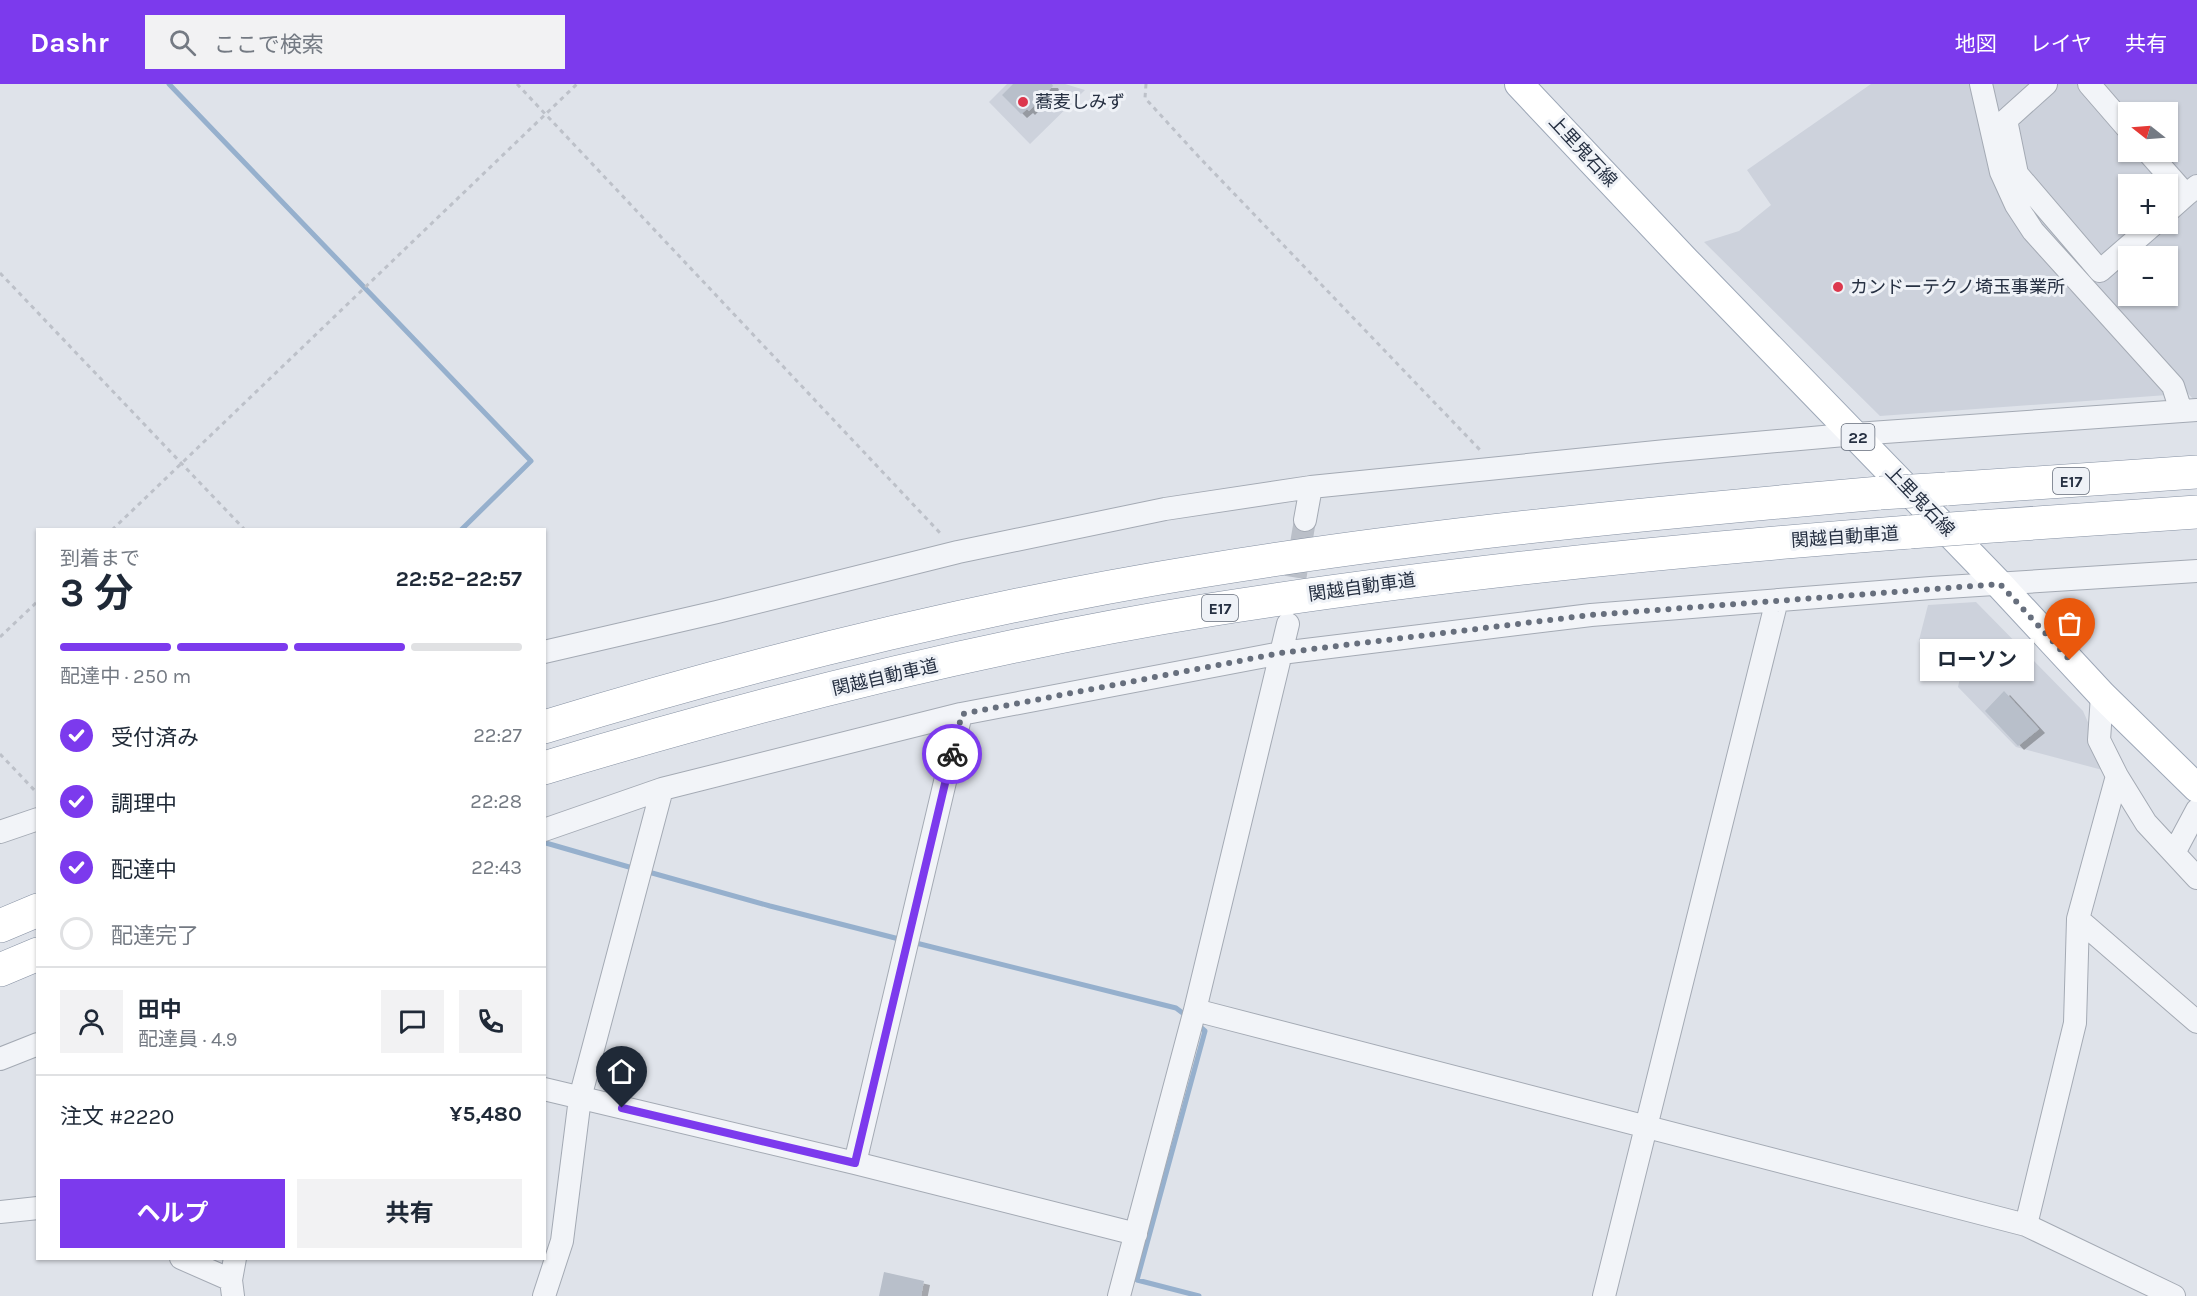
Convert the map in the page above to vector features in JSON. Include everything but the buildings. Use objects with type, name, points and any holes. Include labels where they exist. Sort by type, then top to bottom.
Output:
[{"type":"highway","name":"E17","points":[[546,726],[717,676],[873,637],[1199,572],[1361,547],[1562,523],[1880,494],[2197,472]]},
{"type":"highway","name":"関越自動車道","points":[[546,767],[732,714],[880,677],[1035,642],[1205,610],[1369,585],[1564,562],[1737,545],[2197,512]]},
{"type":"highway","points":[[0,926],[36,911]]},
{"type":"highway","points":[[0,970],[36,955]]},
{"type":"main road","name":"上里鬼石線","points":[[1520,84],[1686,261],[2000,584],[2102,695],[2194,776]]},
{"type":"street","points":[[546,652],[958,552],[1165,510],[1311,487],[1856,434],[2189,411],[2173,386],[2033,231],[2016,205],[2001,172],[1982,84]]},
{"type":"street","points":[[2046,84],[2006,120],[2018,174],[2100,271],[2143,234]]},
{"type":"street","points":[[2089,84],[2118,117]]},
{"type":"street","points":[[2159,162],[2191,190],[2178,202]]},
{"type":"street","points":[[1305,520],[1311,487]]},
{"type":"street","points":[[546,829],[662,789],[962,714],[1281,653],[1591,615],[2197,571]]},
{"type":"street","points":[[1604,1296],[1777,600]]},
{"type":"street","points":[[1119,1296],[1195,1010],[1288,624]]},
{"type":"street","points":[[2102,695],[2099,740],[2117,776],[2146,823],[2197,878]]},
{"type":"street","points":[[855,1163],[962,714]]},
{"type":"street","points":[[2026,1225],[2075,1023],[2078,919],[2117,776]]},
{"type":"street","points":[[544,1296],[562,1241],[580,1098],[662,789]]},
{"type":"street","points":[[2174,853],[2197,810]]},
{"type":"street","points":[[0,832],[36,820]]},
{"type":"street","points":[[2078,919],[2197,1022]]},
{"type":"street","points":[[1195,1010],[2026,1225],[2174,1296]]},
{"type":"street","points":[[0,1059],[36,1045]]},
{"type":"street","points":[[546,1090],[855,1163],[1136,1234]]},
{"type":"street","points":[[0,1212],[36,1208]]},
{"type":"street","points":[[186,1260],[233,1278]]},
{"type":"path","points":[[517,84],[958,552]]},
{"type":"path","points":[[114,528],[577,84]]},
{"type":"path","points":[[1146,84],[1145,98],[1191,149],[1497,468]]},
{"type":"path","points":[[0,273],[243,528]]},
{"type":"path","points":[[0,637],[36,603]]},
{"type":"path","points":[[0,754],[36,792]]},
{"type":"shaded area","points":[[1007,84],[1065,84],[1085,90],[1030,144],[989,102]]},
{"type":"shaded area","points":[[1871,84],[1975,84],[1995,177],[2167,395],[1880,416],[1704,242],[1739,231],[1771,205],[1747,170]]},
{"type":"shaded area","points":[[1988,84],[2197,84],[2197,399],[2193,399],[2045,234],[2028,208]]},
{"type":"shaded area","points":[[1976,602],[2083,711],[2110,772],[2016,747],[1958,687],[1966,653],[1919,640],[1928,605]]},
{"type":"waterway","points":[[169,84],[531,461],[463,528]]},
{"type":"waterway","points":[[546,843],[636,869]]},
{"type":"waterway","points":[[645,871],[903,940]]},
{"type":"waterway","points":[[912,942],[1176,1008],[1188,1017]]},
{"type":"waterway","points":[[1198,1025],[1205,1031],[1137,1280],[1199,1296]]},
{"type":"tunnel","points":[[1290,610],[1305,520]]},
{"type":"way so far","points":[[952,754],[962,714],[1281,653],[1614,613],[2000,584],[2070,660]]},
{"type":"place","name":"蕎麦しみず","points":[[1023,102]]},
{"type":"place","name":"カンドーテクノ埼玉事業所","points":[[1838,287]]},
{"type":"place","name":"ローソン","points":[[2070,660]]},
{"type":"route","points":[[622,1108],[855,1163],[952,754]]}]
